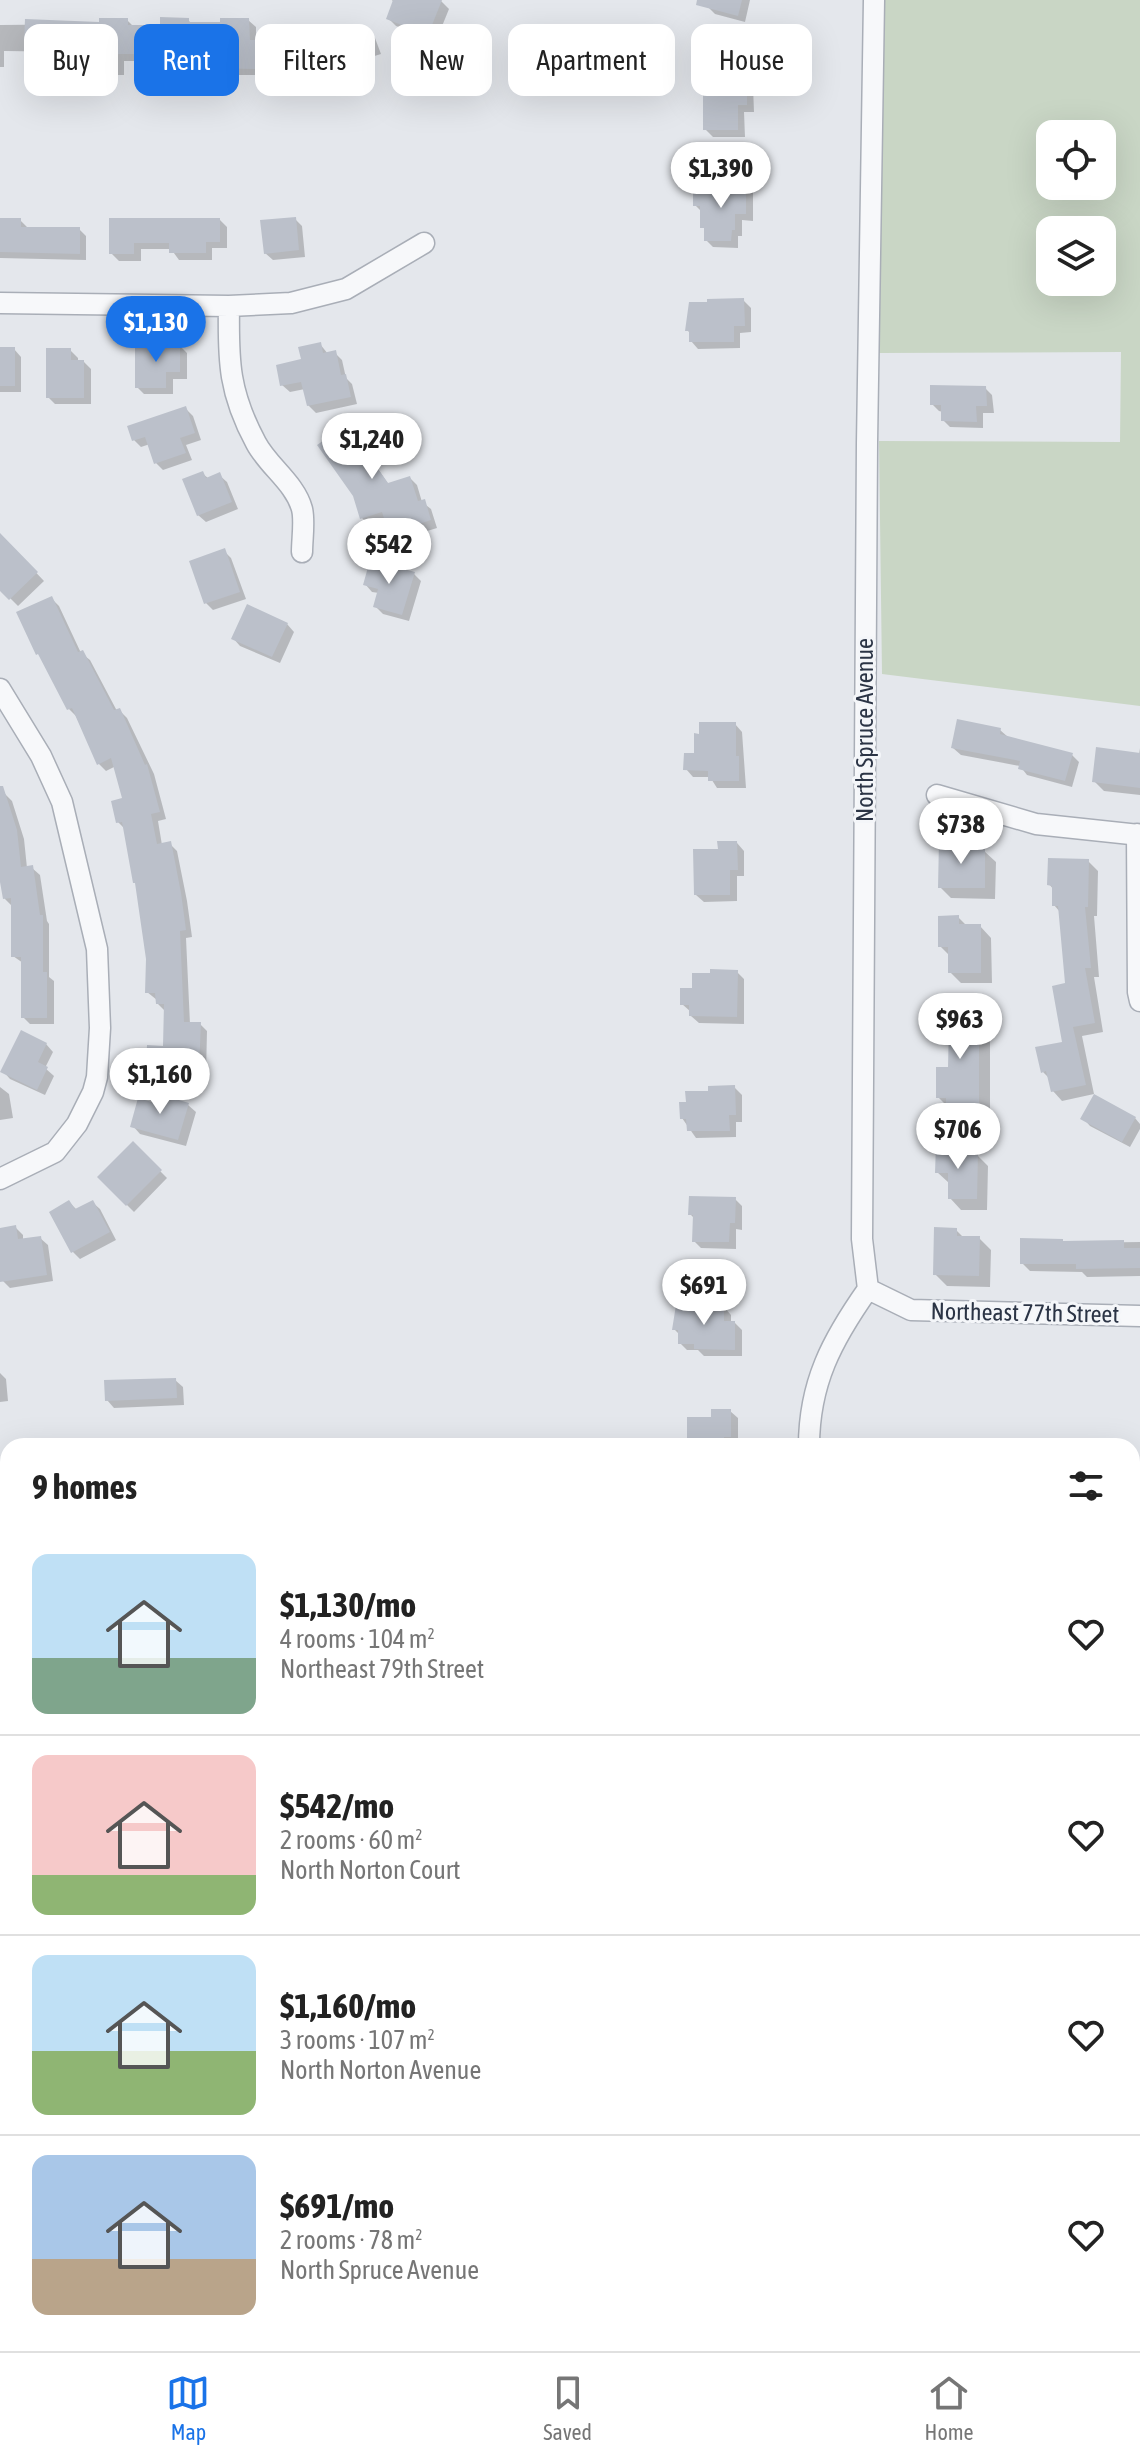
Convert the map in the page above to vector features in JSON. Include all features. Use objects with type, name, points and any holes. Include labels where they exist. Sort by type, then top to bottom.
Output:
[{"type":"street","name":"North Spruce Avenue","points":[[868,1289],[862,1224],[866,458],[874,0]]},
{"type":"street","points":[[0,303],[229,306],[291,303],[346,289],[424,243]]},
{"type":"street","points":[[229,306],[228,356],[232,388],[258,447],[276,468],[302,509],[302,552]]},
{"type":"street","points":[[0,689],[41,756],[62,802],[97,949],[100,1028],[97,1077],[77,1124],[55,1152],[0,1179]]},
{"type":"street","points":[[937,795],[1036,824],[1138,834],[1140,1001]]},
{"type":"street","name":"Northeast 77th Street","points":[[868,1289],[911,1310],[1140,1316]]},
{"type":"street","points":[[809,1438],[813,1390],[843,1324],[868,1289]]},
{"type":"green space","points":[[883,0],[1140,0],[1140,706],[882,674],[879,441],[1120,442],[1121,352],[879,353]]},
{"type":"building","points":[[393,0],[442,0],[432,24],[399,24],[386,19]]},
{"type":"building","points":[[697,0],[742,0],[738,16],[696,5]]},
{"type":"building","points":[[160,17],[189,18],[189,22],[249,18],[250,40],[255,40],[255,69],[239,69],[239,24],[160,24]]},
{"type":"building","points":[[99,18],[128,18],[128,25],[134,25],[134,54],[118,54],[118,24],[25,24],[25,19],[99,22]]},
{"type":"building","points":[[703,96],[747,96],[747,105],[738,105],[738,130],[703,130]]},
{"type":"building","points":[[721,182],[746,182],[746,214],[735,214],[731,241],[704,241],[704,228],[700,228],[700,206],[693,206],[693,191],[721,191]]},
{"type":"building","points":[[296,217],[299,250],[264,254],[260,220]]},
{"type":"building","points":[[0,218],[21,218],[21,227],[80,227],[80,254],[0,252]]},
{"type":"building","points":[[109,218],[220,218],[220,242],[206,242],[206,253],[169,253],[169,243],[134,243],[134,254],[109,254]]},
{"type":"building","points":[[744,298],[745,326],[734,326],[734,342],[689,342],[689,331],[685,331],[689,302]]},
{"type":"building","points":[[321,342],[323,353],[336,350],[341,375],[346,374],[351,397],[307,406],[301,382],[280,386],[276,365],[301,359],[298,347]]},
{"type":"building","points":[[135,344],[180,344],[180,372],[166,372],[166,388],[135,388]]},
{"type":"building","points":[[0,347],[15,347],[15,386],[0,386]]},
{"type":"building","points":[[46,348],[71,348],[71,360],[84,360],[84,398],[46,398]]},
{"type":"building","points":[[930,385],[986,386],[987,406],[976,406],[977,422],[941,421],[941,405],[930,405]]},
{"type":"building","points":[[186,406],[195,433],[180,438],[186,453],[154,464],[145,437],[132,441],[127,426]]},
{"type":"building","points":[[356,418],[370,439],[361,445],[388,483],[410,476],[418,501],[425,499],[431,520],[389,534],[382,512],[360,519],[353,496],[317,445]]},
{"type":"building","points":[[203,471],[206,478],[220,472],[232,502],[197,516],[182,479]]},
{"type":"building","points":[[0,533],[38,572],[9,600],[0,591]]},
{"type":"building","points":[[225,548],[240,592],[204,604],[189,561]]},
{"type":"building","points":[[370,560],[415,572],[402,615],[373,607],[378,589],[363,585]]},
{"type":"building","points":[[52,596],[78,652],[83,650],[114,710],[120,708],[147,764],[160,812],[151,814],[157,844],[171,841],[186,930],[180,931],[184,1022],[201,1022],[199,1068],[146,1066],[147,1045],[163,1046],[164,1004],[156,1004],[155,993],[145,993],[146,959],[135,883],[122,822],[116,823],[111,801],[122,798],[111,758],[97,765],[72,708],[67,710],[16,612]]},
{"type":"building","points":[[247,604],[288,623],[272,657],[231,639]]},
{"type":"building","points":[[957,719],[1001,728],[1000,734],[1073,753],[1065,781],[1018,769],[1020,761],[951,748]]},
{"type":"building","points":[[699,722],[736,722],[739,781],[708,781],[708,771],[683,770],[684,753],[694,753],[694,733],[699,734]]},
{"type":"building","points":[[1096,747],[1140,753],[1140,788],[1092,782]]},
{"type":"building","points":[[0,786],[3,786],[17,830],[21,867],[33,865],[40,915],[43,915],[47,1018],[21,1018],[21,957],[11,957],[11,898],[3,899],[0,882]]},
{"type":"building","points":[[939,840],[961,840],[961,848],[985,849],[985,888],[938,888]]},
{"type":"building","points":[[717,841],[737,841],[738,870],[730,870],[730,895],[694,895],[693,849],[718,849]]},
{"type":"building","points":[[1048,858],[1089,859],[1088,907],[1085,907],[1091,968],[1085,968],[1095,1023],[1073,1027],[1086,1085],[1051,1092],[1046,1071],[1041,1073],[1035,1047],[1062,1042],[1052,986],[1065,983],[1058,906],[1052,906],[1052,886],[1047,885]]},
{"type":"building","points":[[959,915],[959,924],[981,924],[981,973],[948,973],[948,947],[938,947],[938,916]]},
{"type":"building","points":[[710,969],[738,970],[737,1017],[689,1016],[689,1005],[680,1005],[680,988],[692,988],[692,973],[710,973]]},
{"type":"building","points":[[937,995],[958,995],[958,1004],[979,1004],[979,1124],[946,1124],[946,1098],[936,1098],[936,1067],[948,1067],[949,1024],[937,1024]]},
{"type":"building","points":[[21,1030],[47,1043],[38,1062],[48,1067],[37,1090],[0,1072]]},
{"type":"building","points":[[735,1085],[736,1115],[729,1115],[730,1131],[687,1131],[686,1119],[680,1119],[679,1102],[686,1102],[685,1091],[708,1091],[708,1086]]},
{"type":"building","points":[[155,1093],[189,1103],[178,1140],[130,1127],[138,1098],[152,1102]]},
{"type":"building","points":[[1094,1094],[1136,1117],[1122,1142],[1080,1119]]},
{"type":"building","points":[[133,1141],[162,1170],[126,1206],[97,1177]]},
{"type":"building","points":[[936,1144],[956,1144],[956,1152],[978,1153],[977,1199],[948,1199],[948,1173],[935,1173]]},
{"type":"building","points":[[689,1196],[736,1197],[735,1223],[730,1223],[729,1242],[692,1242],[693,1215],[688,1215]]},
{"type":"building","points":[[69,1200],[75,1209],[93,1200],[110,1232],[71,1253],[49,1212]]},
{"type":"building","points":[[16,1225],[18,1239],[41,1236],[47,1275],[0,1282],[0,1228]]},
{"type":"building","points":[[934,1227],[957,1228],[957,1236],[980,1236],[979,1276],[933,1275]]},
{"type":"building","points":[[1020,1238],[1124,1240],[1124,1248],[1140,1248],[1140,1268],[1076,1269],[1076,1264],[1020,1264]]},
{"type":"building","points":[[676,1305],[724,1305],[724,1321],[735,1321],[735,1350],[694,1349],[694,1344],[678,1344],[678,1330],[672,1330]]},
{"type":"building","points":[[176,1378],[177,1398],[105,1401],[104,1380]]},
{"type":"building","points":[[711,1409],[731,1409],[731,1437],[687,1438],[687,1417],[711,1417]]}]
